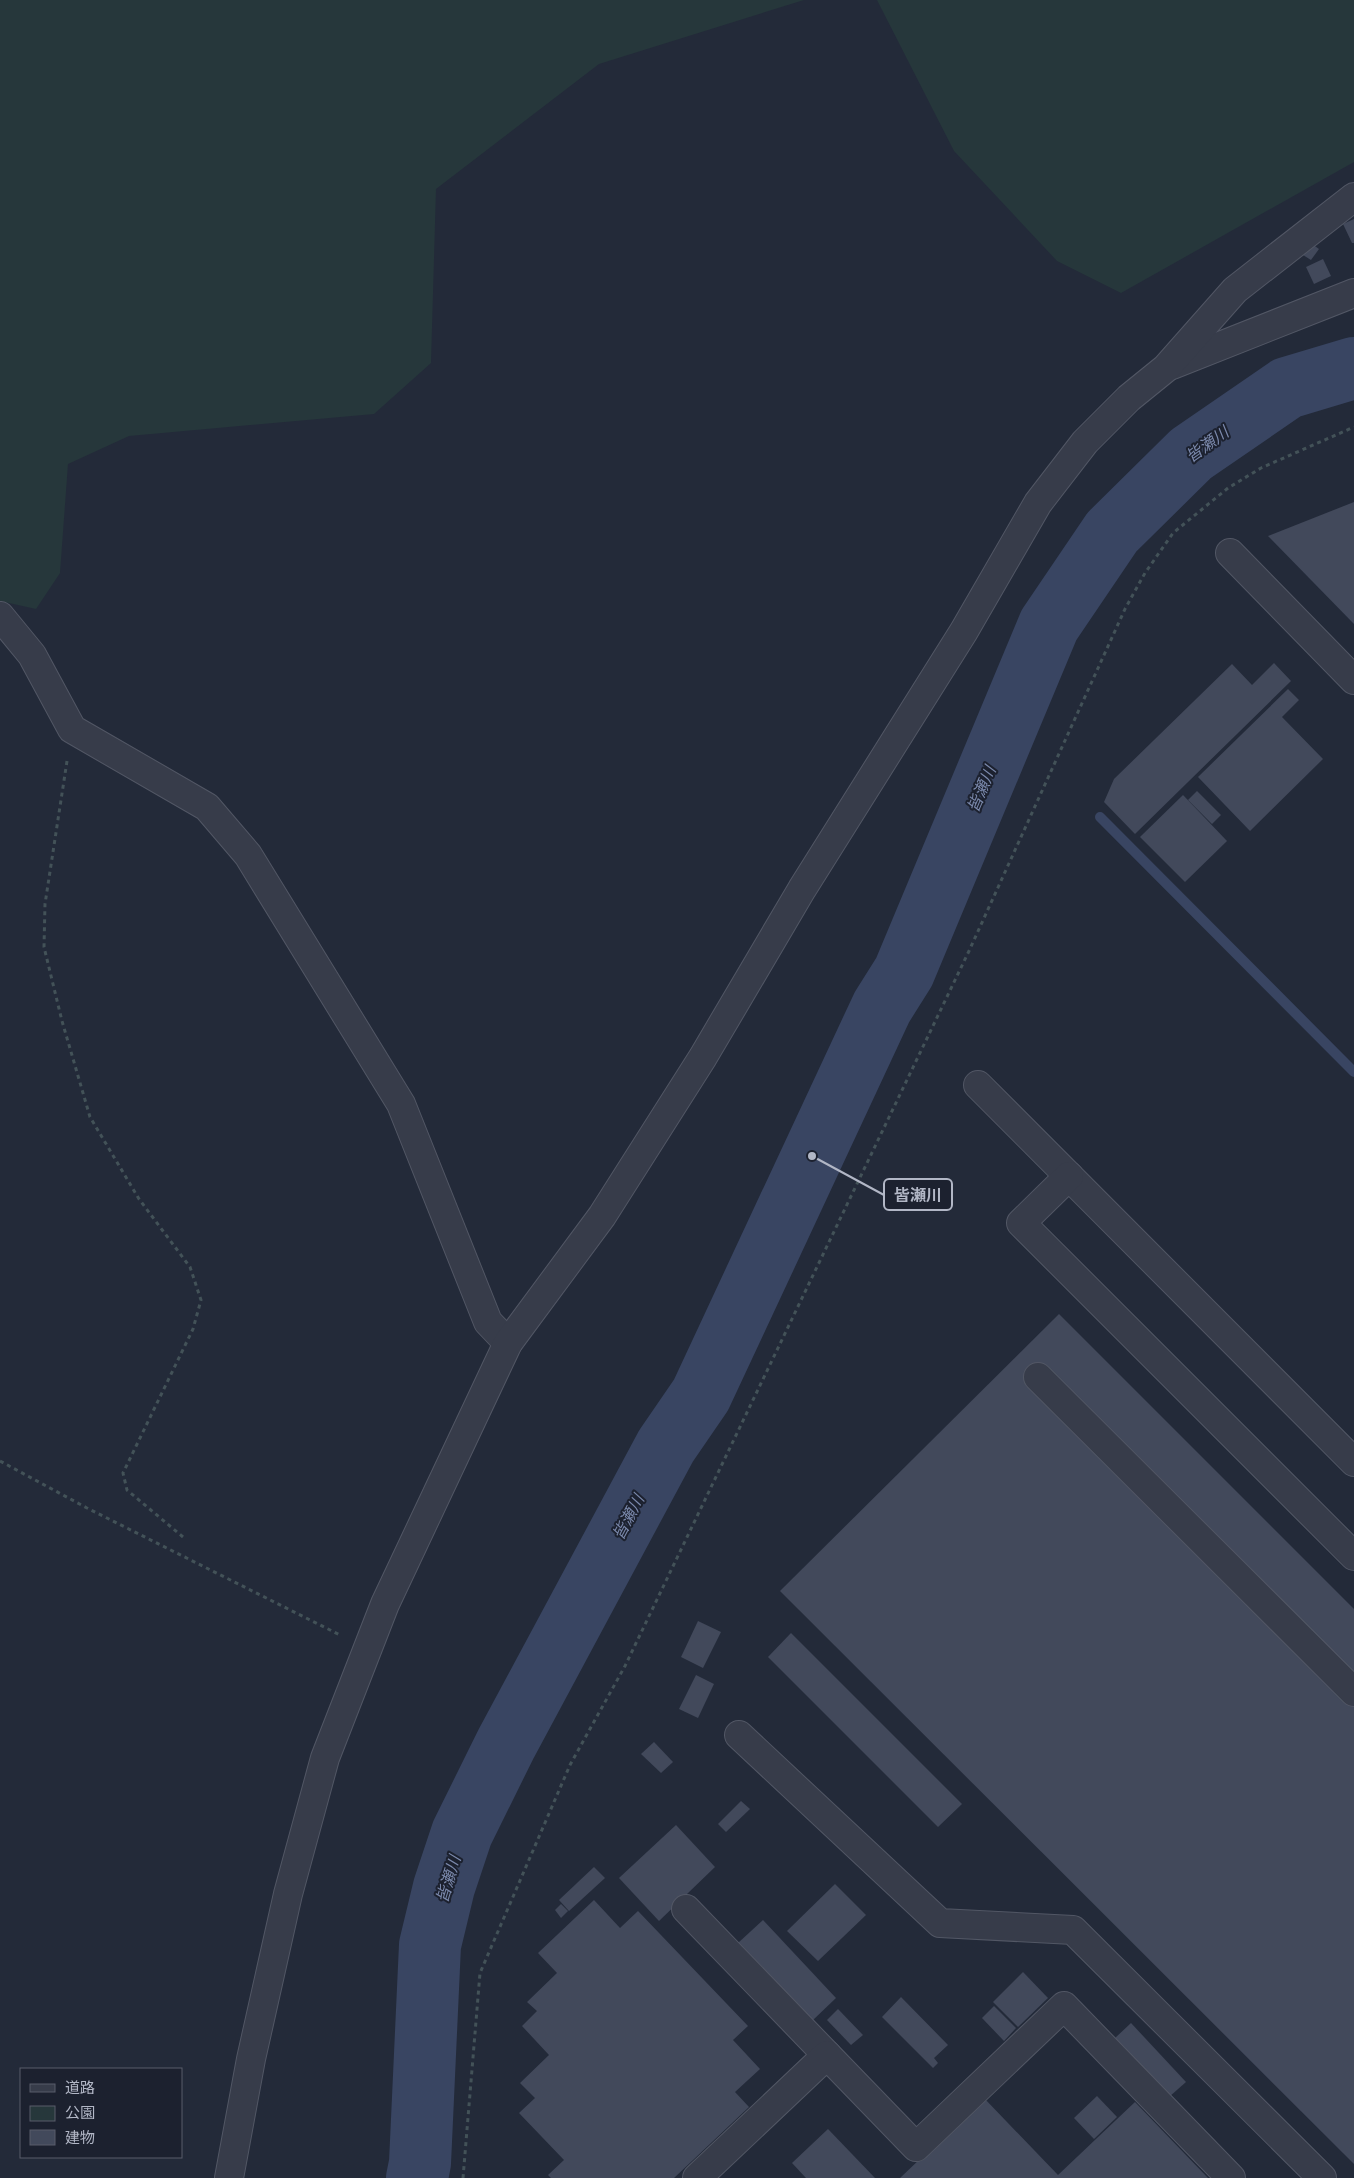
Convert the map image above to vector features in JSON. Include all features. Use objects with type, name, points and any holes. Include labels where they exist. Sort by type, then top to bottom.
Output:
[{"type":"street","points":[[229,2178],[251,2059],[290,1885],[325,1758],[385,1604],[508,1343],[602,1216],[698,1066],[802,889],[964,631],[1038,503],[1084,442],[1129,398],[1166,368],[1235,290],[1354,197]]},
{"type":"street","points":[[1166,368],[1354,293]]},
{"type":"street","points":[[1230,554],[1354,680]]},
{"type":"street","points":[[0,616],[32,655],[72,729],[207,807],[248,855],[401,1104],[488,1322],[508,1343]]},
{"type":"street","points":[[978,1086],[1354,1462]]},
{"type":"street","points":[[1069,1176],[1022,1223],[1354,1556]]},
{"type":"street","points":[[1038,1376],[1354,1692]]},
{"type":"street","points":[[739,1735],[940,1924],[1073,1930],[1322,2178]]},
{"type":"street","points":[[686,1909],[916,2147],[1064,2006],[1231,2178]]},
{"type":"street","points":[[697,2178],[826,2055]]},
{"type":"path","points":[[463,2178],[480,1973],[570,1765],[624,1666],[956,978],[1125,609],[1145,573],[1173,533],[1228,488],[1261,468],[1354,427]]},
{"type":"path","points":[[72,729],[45,904],[44,947],[62,1021],[90,1117],[138,1198],[190,1267],[202,1300],[193,1329],[123,1473],[127,1490],[183,1537]]},
{"type":"path","points":[[0,1461],[87,1508],[368,1649]]},
{"type":"green space","points":[[0,0],[804,0],[599,64],[436,189],[431,363],[374,414],[129,436],[68,464],[60,573],[36,609],[0,601]]},
{"type":"green space","points":[[877,0],[1354,0],[1354,162],[1121,293],[1057,261],[954,151]]},
{"type":"building","points":[[1354,219],[1354,243],[1352,243],[1343,224]]},
{"type":"building","points":[[1312,244],[1319,249],[1311,260],[1303,255]]},
{"type":"building","points":[[1323,259],[1331,276],[1314,284],[1306,267]]},
{"type":"building","points":[[1354,502],[1354,624],[1268,536]]},
{"type":"building","points":[[1274,663],[1291,681],[1135,834],[1104,802],[1114,779],[1232,664],[1252,685]]},
{"type":"building","points":[[1288,689],[1299,700],[1282,717],[1323,759],[1250,831],[1198,777]]},
{"type":"building","points":[[1197,791],[1221,815],[1212,824],[1188,800]]},
{"type":"building","points":[[1183,795],[1227,841],[1185,882],[1140,837]]},
{"type":"building","points":[[1059,1314],[1354,1609],[1354,2164],[780,1591]]},
{"type":"building","points":[[698,1621],[721,1632],[703,1668],[681,1657]]},
{"type":"building","points":[[791,1633],[962,1804],[938,1827],[768,1657]]},
{"type":"building","points":[[696,1675],[714,1684],[698,1718],[679,1709]]},
{"type":"building","points":[[654,1742],[673,1762],[661,1773],[641,1754]]},
{"type":"building","points":[[741,1801],[750,1809],[726,1832],[718,1824]]},
{"type":"building","points":[[676,1825],[715,1867],[659,1921],[619,1878]]},
{"type":"building","points":[[594,1867],[605,1878],[569,1911],[559,1900]]},
{"type":"building","points":[[835,1884],[866,1915],[818,1961],[787,1931]]},
{"type":"building","points":[[594,1900],[620,1928],[638,1911],[748,2026],[733,2040],[760,2069],[735,2092],[749,2107],[674,2178],[551,2178],[548,2175],[564,2160],[519,2113],[535,2098],[520,2083],[549,2055],[522,2026],[537,2011],[527,2002],[557,1973],[538,1953]]},
{"type":"building","points":[[561,1904],[568,1911],[561,1918],[555,1910]]},
{"type":"building","points":[[763,1920],[836,1998],[812,2021],[738,1943]]},
{"type":"building","points":[[1023,1972],[1048,1998],[1018,2027],[993,2002]]},
{"type":"building","points":[[901,1997],[948,2045],[934,2058],[938,2063],[933,2068],[882,2017]]},
{"type":"building","points":[[994,2006],[1016,2028],[1004,2041],[982,2018]]},
{"type":"building","points":[[838,2009],[863,2035],[851,2045],[827,2020]]},
{"type":"building","points":[[1131,2023],[1186,2082],[1169,2097],[1114,2039]]},
{"type":"building","points":[[1097,2096],[1117,2117],[1094,2139],[1074,2118]]},
{"type":"building","points":[[984,2098],[1058,2175],[1135,2102],[1208,2178],[900,2178]]},
{"type":"building","points":[[828,2129],[875,2178],[806,2178],[792,2163]]},
{"type":"waterway","name":"皆瀬川","points":[[417,2178],[420,2163],[430,1945],[444,1887],[462,1833],[506,1744],[666,1446],[701,1395],[882,1007],[904,972],[1049,625],[1112,532],[1191,454],[1287,388],[1354,368]]},
{"type":"waterway","points":[[1100,817],[1354,1072]]},
{"type":"place","name":"皆瀬川","points":[[812,1156]]}]
